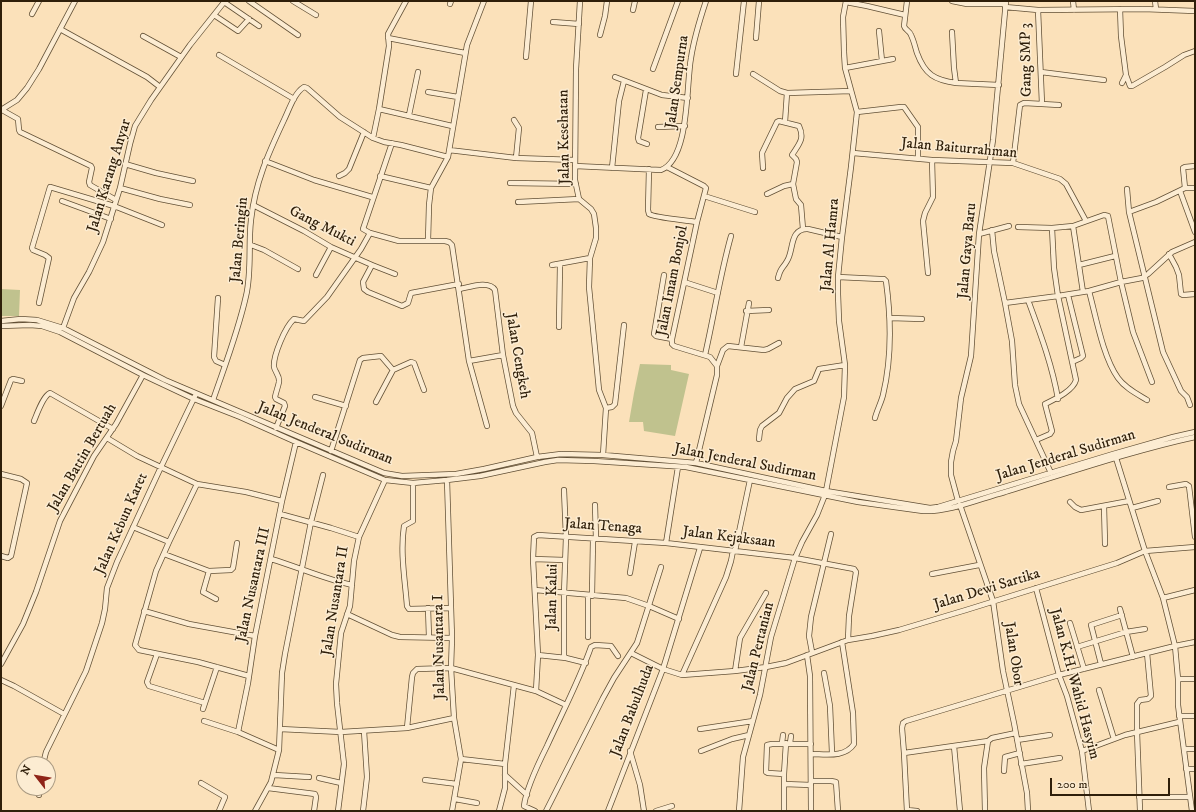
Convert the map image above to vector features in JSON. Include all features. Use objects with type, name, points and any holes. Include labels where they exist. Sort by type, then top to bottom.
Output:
[{"type":"street","points":[[32,14],[39,1]]},
{"type":"street","points":[[1,110],[17,100],[27,88],[39,69],[75,1]]},
{"type":"street","points":[[225,1],[259,26]]},
{"type":"street","name":"Jalan Karang Anyar","points":[[63,328],[74,298],[99,252],[111,219],[135,126],[181,57],[225,1]]},
{"type":"street","points":[[249,1],[298,35]]},
{"type":"street","points":[[293,1],[316,15]]},
{"type":"street","points":[[373,138],[379,110],[389,32],[406,1]]},
{"type":"street","points":[[428,241],[431,188],[448,158],[465,53],[484,1]]},
{"type":"street","points":[[526,57],[531,1]]},
{"type":"street","name":"Jalan Kesehatan","points":[[580,1],[576,69],[575,166],[579,199],[591,209],[594,214],[596,228],[596,238],[590,258],[589,287],[599,390],[606,408],[603,456]]},
{"type":"street","points":[[600,35],[607,1]]},
{"type":"street","points":[[633,10],[635,1]]},
{"type":"street","points":[[653,69],[678,1]]},
{"type":"street","name":"Jalan Sempurna","points":[[667,167],[676,152],[685,126],[691,58],[706,1]]},
{"type":"street","points":[[736,74],[744,1]]},
{"type":"street","points":[[756,38],[759,1]]},
{"type":"street","points":[[907,1],[904,26],[911,34],[922,65],[928,73],[936,79],[956,83],[999,85]]},
{"type":"street","points":[[952,1],[966,4],[1005,4],[1038,10],[1156,9],[1195,11]]},
{"type":"street","points":[[1073,1],[1074,10]]},
{"type":"street","points":[[1156,1],[1156,9]]},
{"type":"street","points":[[846,2],[905,15]]},
{"type":"street","name":"Jalan Al Hamra","points":[[825,493],[844,397],[845,365],[839,321],[838,277],[857,112],[845,68],[843,33],[846,2]]},
{"type":"street","name":"Jalan Gaya Baru","points":[[959,503],[951,475],[951,462],[956,440],[961,398],[971,356],[979,234],[990,162],[999,85],[1005,4]]},
{"type":"street","points":[[1120,9],[1121,36],[1126,75],[1130,86],[1184,55],[1195,51]]},
{"type":"street","name":"Gang SMP 3","points":[[1013,163],[1020,105],[1024,103],[1042,104],[1038,10]]},
{"type":"street","points":[[214,15],[238,31],[249,19]]},
{"type":"street","points":[[553,22],[579,24]]},
{"type":"street","points":[[60,30],[147,77],[160,87]]},
{"type":"street","points":[[879,31],[882,61]]},
{"type":"street","points":[[952,32],[956,83]]},
{"type":"street","points":[[143,36],[181,57]]},
{"type":"street","points":[[388,38],[465,53]]},
{"type":"street","points":[[219,55],[294,99]]},
{"type":"street","points":[[845,68],[893,59]]},
{"type":"street","points":[[409,115],[418,72]]},
{"type":"street","points":[[1041,72],[1104,80]]},
{"type":"street","points":[[753,74],[780,91],[788,93],[852,91]]},
{"type":"street","points":[[1122,83],[1126,75]]},
{"type":"street","points":[[615,77],[662,95],[688,98]]},
{"type":"street","points":[[612,168],[619,101],[624,81]]},
{"type":"street","name":"Jalan Beringin","points":[[212,400],[231,352],[247,294],[251,245],[250,222],[253,205],[265,161],[294,99],[303,87],[307,88],[340,117],[364,132]]},
{"type":"street","points":[[646,90],[638,138],[639,141],[647,144]]},
{"type":"street","points":[[428,92],[458,97]]},
{"type":"street","points":[[786,122],[788,93]]},
{"type":"street","points":[[1042,104],[1059,105]]},
{"type":"street","points":[[857,112],[901,106],[904,107],[918,127],[918,158]]},
{"type":"street","points":[[1,110],[18,119],[19,131],[91,166],[90,185],[116,200]]},
{"type":"street","points":[[379,110],[409,115],[452,126]]},
{"type":"street","points":[[514,120],[519,128],[516,158]]},
{"type":"street","points":[[763,168],[762,153],[773,129],[778,122],[799,125],[802,135],[801,141],[792,155],[797,162],[793,184],[796,199],[801,205],[803,229]]},
{"type":"street","points":[[658,127],[685,126]]},
{"type":"street","points":[[338,176],[345,173],[348,169],[364,132],[373,138],[448,158]]},
{"type":"street","points":[[392,143],[362,228],[370,233],[400,241],[445,241],[451,244],[454,251],[470,361],[487,426]]},
{"type":"street","points":[[449,150],[516,158],[575,160]]},
{"type":"street","name":"Jalan Baiturrahman","points":[[853,153],[932,160],[1013,163],[1060,180],[1066,184],[1086,221]]},
{"type":"street","points":[[928,273],[923,221],[925,213],[933,197],[932,160]]},
{"type":"street","points":[[265,161],[314,180],[372,197]]},
{"type":"street","points":[[125,164],[156,173],[193,181]]},
{"type":"street","points":[[575,166],[661,170],[667,167],[704,186],[706,188],[704,196],[755,212]]},
{"type":"street","points":[[1185,188],[1183,168],[1195,166]]},
{"type":"street","points":[[649,169],[649,214],[656,217],[668,217],[697,222]]},
{"type":"street","points":[[380,176],[431,188]]},
{"type":"street","points":[[510,183],[576,184]]},
{"type":"street","points":[[767,194],[784,186],[793,184]]},
{"type":"street","points":[[39,303],[49,258],[32,250],[32,248],[48,188],[59,189],[114,206],[162,225]]},
{"type":"street","points":[[120,188],[160,199],[190,205]]},
{"type":"street","points":[[1129,212],[1156,202],[1185,188],[1195,188]]},
{"type":"street","points":[[1127,189],[1129,212],[1162,352],[1181,391],[1187,397],[1190,405]]},
{"type":"street","points":[[1180,191],[1195,232]]},
{"type":"street","name":"Jalan Imam Bonjol","points":[[704,196],[684,282],[672,344],[674,346],[710,357],[717,366]]},
{"type":"street","points":[[518,202],[579,199]]},
{"type":"street","points":[[62,201],[111,219]]},
{"type":"street","name":"Gang Mukti","points":[[253,205],[304,231],[331,247],[355,258],[370,233]]},
{"type":"street","points":[[1018,227],[1052,228],[1073,226],[1104,215],[1108,216],[1115,256],[1133,332],[1152,382]]},
{"type":"street","points":[[979,234],[1009,226]]},
{"type":"street","points":[[1073,226],[1083,292]]},
{"type":"street","points":[[1036,440],[1050,434],[1052,431],[1045,405],[1058,399],[1076,383],[1058,296],[1054,268],[1052,228]]},
{"type":"street","points":[[778,278],[781,267],[788,261],[795,235],[803,229],[842,237]]},
{"type":"street","points":[[992,230],[994,251],[1012,341],[1015,385],[1019,404],[1051,473]]},
{"type":"street","points":[[705,355],[730,236]]},
{"type":"street","points":[[1005,303],[1068,295],[1145,277],[1169,254],[1195,242]]},
{"type":"street","points":[[251,245],[264,250],[298,269]]},
{"type":"street","points":[[316,275],[331,247]]},
{"type":"street","points":[[1169,254],[1179,275],[1181,294],[1195,294]]},
{"type":"street","points":[[1080,265],[1115,256]]},
{"type":"street","points":[[276,428],[285,406],[284,403],[275,397],[279,378],[274,370],[274,363],[282,337],[293,320],[296,319],[302,322],[308,317],[327,297],[355,258],[395,274]]},
{"type":"street","points":[[552,264],[560,264],[590,258]]},
{"type":"street","points":[[559,327],[560,264]]},
{"type":"street","points":[[372,265],[363,282],[364,289],[402,306],[408,302],[410,293],[459,286]]},
{"type":"street","points":[[664,275],[654,334],[656,336],[672,339]]},
{"type":"street","points":[[838,277],[885,280],[890,318],[887,373],[882,397],[875,418]]},
{"type":"street","points":[[684,282],[718,293]]},
{"type":"street","name":"Jalan Cengkeh","points":[[459,286],[487,285],[494,288],[502,355],[513,406],[516,414],[532,433],[537,457]]},
{"type":"street","points":[[1089,291],[1111,367],[1121,382],[1129,389],[1147,400]]},
{"type":"street","points":[[1068,295],[1083,356],[1072,362]]},
{"type":"street","points":[[218,298],[214,357],[216,361],[225,365]]},
{"type":"street","points":[[1028,300],[1054,375],[1058,399]]},
{"type":"street","points":[[741,347],[748,303]]},
{"type":"street","points":[[746,311],[770,310]]},
{"type":"street","points":[[890,318],[922,319]]},
{"type":"street","name":"Jalan Jenderal Sudirman","points":[[1,321],[21,319],[37,320],[63,328],[143,369],[333,454],[385,480],[413,483],[480,476],[545,462],[603,456],[696,464],[825,493],[858,502],[923,511],[942,510],[959,503],[1032,481],[1195,437]]},
{"type":"street","name":"Jalan Jenderal Sudirman","points":[[1,326],[30,325],[50,328],[143,375],[194,398],[296,442],[384,473],[402,476],[446,475],[470,472],[537,457],[561,454],[578,458],[696,469],[733,478],[825,493]]},
{"type":"street","points":[[606,408],[612,407],[615,404],[624,326]]},
{"type":"street","points":[[696,464],[717,375],[717,366],[725,347],[741,347],[764,350],[779,343]]},
{"type":"street","points":[[470,361],[502,355]]},
{"type":"street","points":[[333,454],[357,366],[360,360],[363,358],[381,356],[393,370]]},
{"type":"street","points":[[376,402],[393,370],[413,362],[424,390]]},
{"type":"street","points":[[759,439],[762,426],[779,413],[787,398],[795,389],[814,381],[819,368],[845,365]]},
{"type":"street","name":"Jalan Battin Bertuah","points":[[1,664],[23,624],[36,592],[60,521],[94,456],[113,429],[143,375]]},
{"type":"street","points":[[1,406],[10,380],[13,379],[22,381]]},
{"type":"street","points":[[34,421],[44,398],[50,393],[113,429]]},
{"type":"street","name":"Jalan Kebun Karet","points":[[45,756],[86,670],[103,617],[107,588],[133,527],[197,393]]},
{"type":"street","points":[[315,396],[346,406]]},
{"type":"street","name":"Jalan Jenderal Sudirman","points":[[1032,481],[1051,473],[1146,444],[1195,432]]},
{"type":"street","points":[[107,438],[133,454],[198,484],[246,492],[282,501]]},
{"type":"street","name":"Jalan Nusantara III","points":[[238,732],[249,676],[254,636],[296,442]]},
{"type":"street","points":[[1116,458],[1145,551],[1163,598],[1175,646],[1179,716],[1192,811]]},
{"type":"street","name":"Jalan Kejaksaan","points":[[678,467],[666,543],[795,558],[853,568],[856,571],[849,616],[848,640]]},
{"type":"street","points":[[733,478],[734,472]]},
{"type":"street","points":[[1,474],[26,481],[27,484],[11,556],[8,558],[1,556]]},
{"type":"street","points":[[255,811],[274,775],[279,750],[282,673],[311,522],[323,475]]},
{"type":"street","name":"Jalan Nusantara II","points":[[338,811],[344,764],[336,684],[341,633],[350,606],[354,561],[359,537],[385,480]]},
{"type":"street","name":"Jalan Nusantara I","points":[[447,480],[452,638],[451,668],[454,718],[461,760],[452,811]]},
{"type":"street","points":[[631,653],[663,669],[682,675],[726,577],[734,551],[750,480]]},
{"type":"street","points":[[413,483],[413,521],[404,526],[403,540],[403,565],[407,606],[409,609],[451,608]]},
{"type":"street","points":[[198,484],[169,542],[151,586],[135,643],[136,648],[139,650],[217,667],[249,676]]},
{"type":"street","points":[[1169,487],[1186,484],[1188,486],[1195,537]]},
{"type":"street","name":"Jalan Kalui","points":[[564,490],[566,537],[564,594],[565,658]]},
{"type":"street","name":"Jalan Pertanian","points":[[739,811],[743,757],[760,695],[772,637],[795,558],[817,515],[825,493]]},
{"type":"street","points":[[1070,502],[1074,507],[1081,510],[1129,501]]},
{"type":"street","points":[[1132,508],[1158,501]]},
{"type":"street","name":"Jalan Obor","points":[[959,503],[979,565],[993,601],[1007,691],[1027,793],[1028,811]]},
{"type":"street","points":[[588,637],[595,539],[595,505]]},
{"type":"street","points":[[1104,506],[1105,544]]},
{"type":"street","points":[[280,514],[359,537]]},
{"type":"street","points":[[133,527],[169,542]]},
{"type":"street","points":[[812,652],[809,636],[811,617],[831,534]]},
{"type":"street","name":"Jalan Tenaga","points":[[533,559],[534,538],[538,535],[666,543]]},
{"type":"street","points":[[630,573],[634,542]]},
{"type":"street","points":[[164,554],[209,571],[232,569],[237,543]]},
{"type":"street","name":"Jalan Dewi Sartika","points":[[682,675],[735,672],[786,663],[812,652],[848,640],[899,630],[1117,563],[1145,551],[1195,547]]},
{"type":"street","name":"Jalan Babulhuda","points":[[608,811],[663,669],[700,548]]},
{"type":"street","points":[[271,559],[326,579],[352,585]]},
{"type":"street","points":[[536,691],[538,655],[533,559],[565,560]]},
{"type":"street","points":[[932,574],[979,565]]},
{"type":"street","points":[[546,811],[603,698],[637,643],[661,567]]},
{"type":"street","points":[[209,571],[203,592],[216,599]]},
{"type":"street","name":"Jalan K.H. Wahid Hasyim","points":[[1036,588],[1059,676],[1067,696],[1082,751],[1089,811]]},
{"type":"street","points":[[535,590],[564,594],[626,598],[679,619]]},
{"type":"street","points":[[1163,598],[1195,590]]},
{"type":"street","points":[[735,672],[740,638],[766,593]]},
{"type":"street","points":[[428,608],[429,637]]},
{"type":"street","points":[[1120,609],[1132,656]]},
{"type":"street","points":[[144,611],[189,624],[254,636]]},
{"type":"street","points":[[347,614],[392,635],[400,637],[452,638]]},
{"type":"street","points":[[1101,664],[1091,626],[1092,624],[1122,615]]},
{"type":"street","points":[[1070,623],[1084,669]]},
{"type":"street","points":[[1077,647],[1126,632],[1145,629]]},
{"type":"street","points":[[811,754],[843,753],[854,744],[853,713],[842,642]]},
{"type":"street","points":[[917,811],[907,811],[902,725],[906,721],[1101,664],[1195,642]]},
{"type":"street","points":[[535,811],[524,806],[526,795],[537,767],[586,662],[591,647],[595,645],[612,646],[618,656]]},
{"type":"street","points":[[1140,811],[1137,704],[1140,700],[1148,699],[1151,696],[1147,653]]},
{"type":"street","points":[[157,654],[147,682],[149,686],[205,703]]},
{"type":"street","points":[[538,655],[586,662]]},
{"type":"street","points":[[806,655],[810,676],[811,811]]},
{"type":"street","points":[[203,709],[217,667]]},
{"type":"street","points":[[407,728],[412,677],[415,670],[451,668],[536,691],[566,705]]},
{"type":"street","points":[[824,673],[830,706],[832,753]]},
{"type":"street","points":[[1178,678],[1195,679]]},
{"type":"street","points":[[1,680],[64,714]]},
{"type":"street","points":[[498,811],[505,788],[505,764],[514,685]]},
{"type":"street","points":[[1099,690],[1114,739]]},
{"type":"street","points":[[1179,716],[1195,716]]},
{"type":"street","points":[[280,729],[341,732],[364,731],[407,728],[454,718]]},
{"type":"street","points":[[204,721],[238,732],[279,750]]},
{"type":"street","points":[[700,729],[753,721]]},
{"type":"street","points":[[1082,751],[1137,732],[1180,722]]},
{"type":"street","points":[[363,811],[367,777],[364,731]]},
{"type":"street","points":[[904,753],[988,741],[992,738],[1016,733]]},
{"type":"street","points":[[701,751],[732,739],[749,735]]},
{"type":"street","points":[[783,735],[786,743],[784,811]]},
{"type":"street","points":[[1017,740],[1050,735]]},
{"type":"street","points":[[786,743],[791,736]]},
{"type":"street","points":[[985,811],[984,768],[988,741]]},
{"type":"street","points":[[784,774],[766,772],[767,745],[786,743],[811,744]]},
{"type":"street","points":[[954,746],[960,811]]},
{"type":"street","points":[[1184,749],[1195,749]]},
{"type":"street","points":[[630,751],[640,785],[644,811]]},
{"type":"street","points":[[1004,771],[1005,757],[1020,753]]},
{"type":"street","points":[[1022,764],[1060,758]]},
{"type":"street","points":[[461,760],[505,764]]},
{"type":"street","points":[[1186,769],[1195,770]]},
{"type":"street","points":[[274,775],[309,777]]},
{"type":"street","points":[[505,775],[526,795]]},
{"type":"street","points":[[319,778],[341,783]]},
{"type":"street","points":[[425,780],[457,784]]},
{"type":"street","points":[[784,784],[811,783],[831,780],[836,782],[838,811]]},
{"type":"street","points":[[201,783],[225,797],[219,811]]},
{"type":"street","points":[[268,788],[315,794],[314,811]]},
{"type":"street","points":[[1139,797],[1190,797]]},
{"type":"street","points":[[455,799],[477,803]]},
{"type":"street","points":[[656,811],[672,806]]},
{"type":"green space","points":[[1,289],[20,290],[19,316],[1,316]]},
{"type":"green space","points":[[640,364],[671,365],[671,370],[689,374],[675,436],[644,431],[643,422],[629,422]]}]
